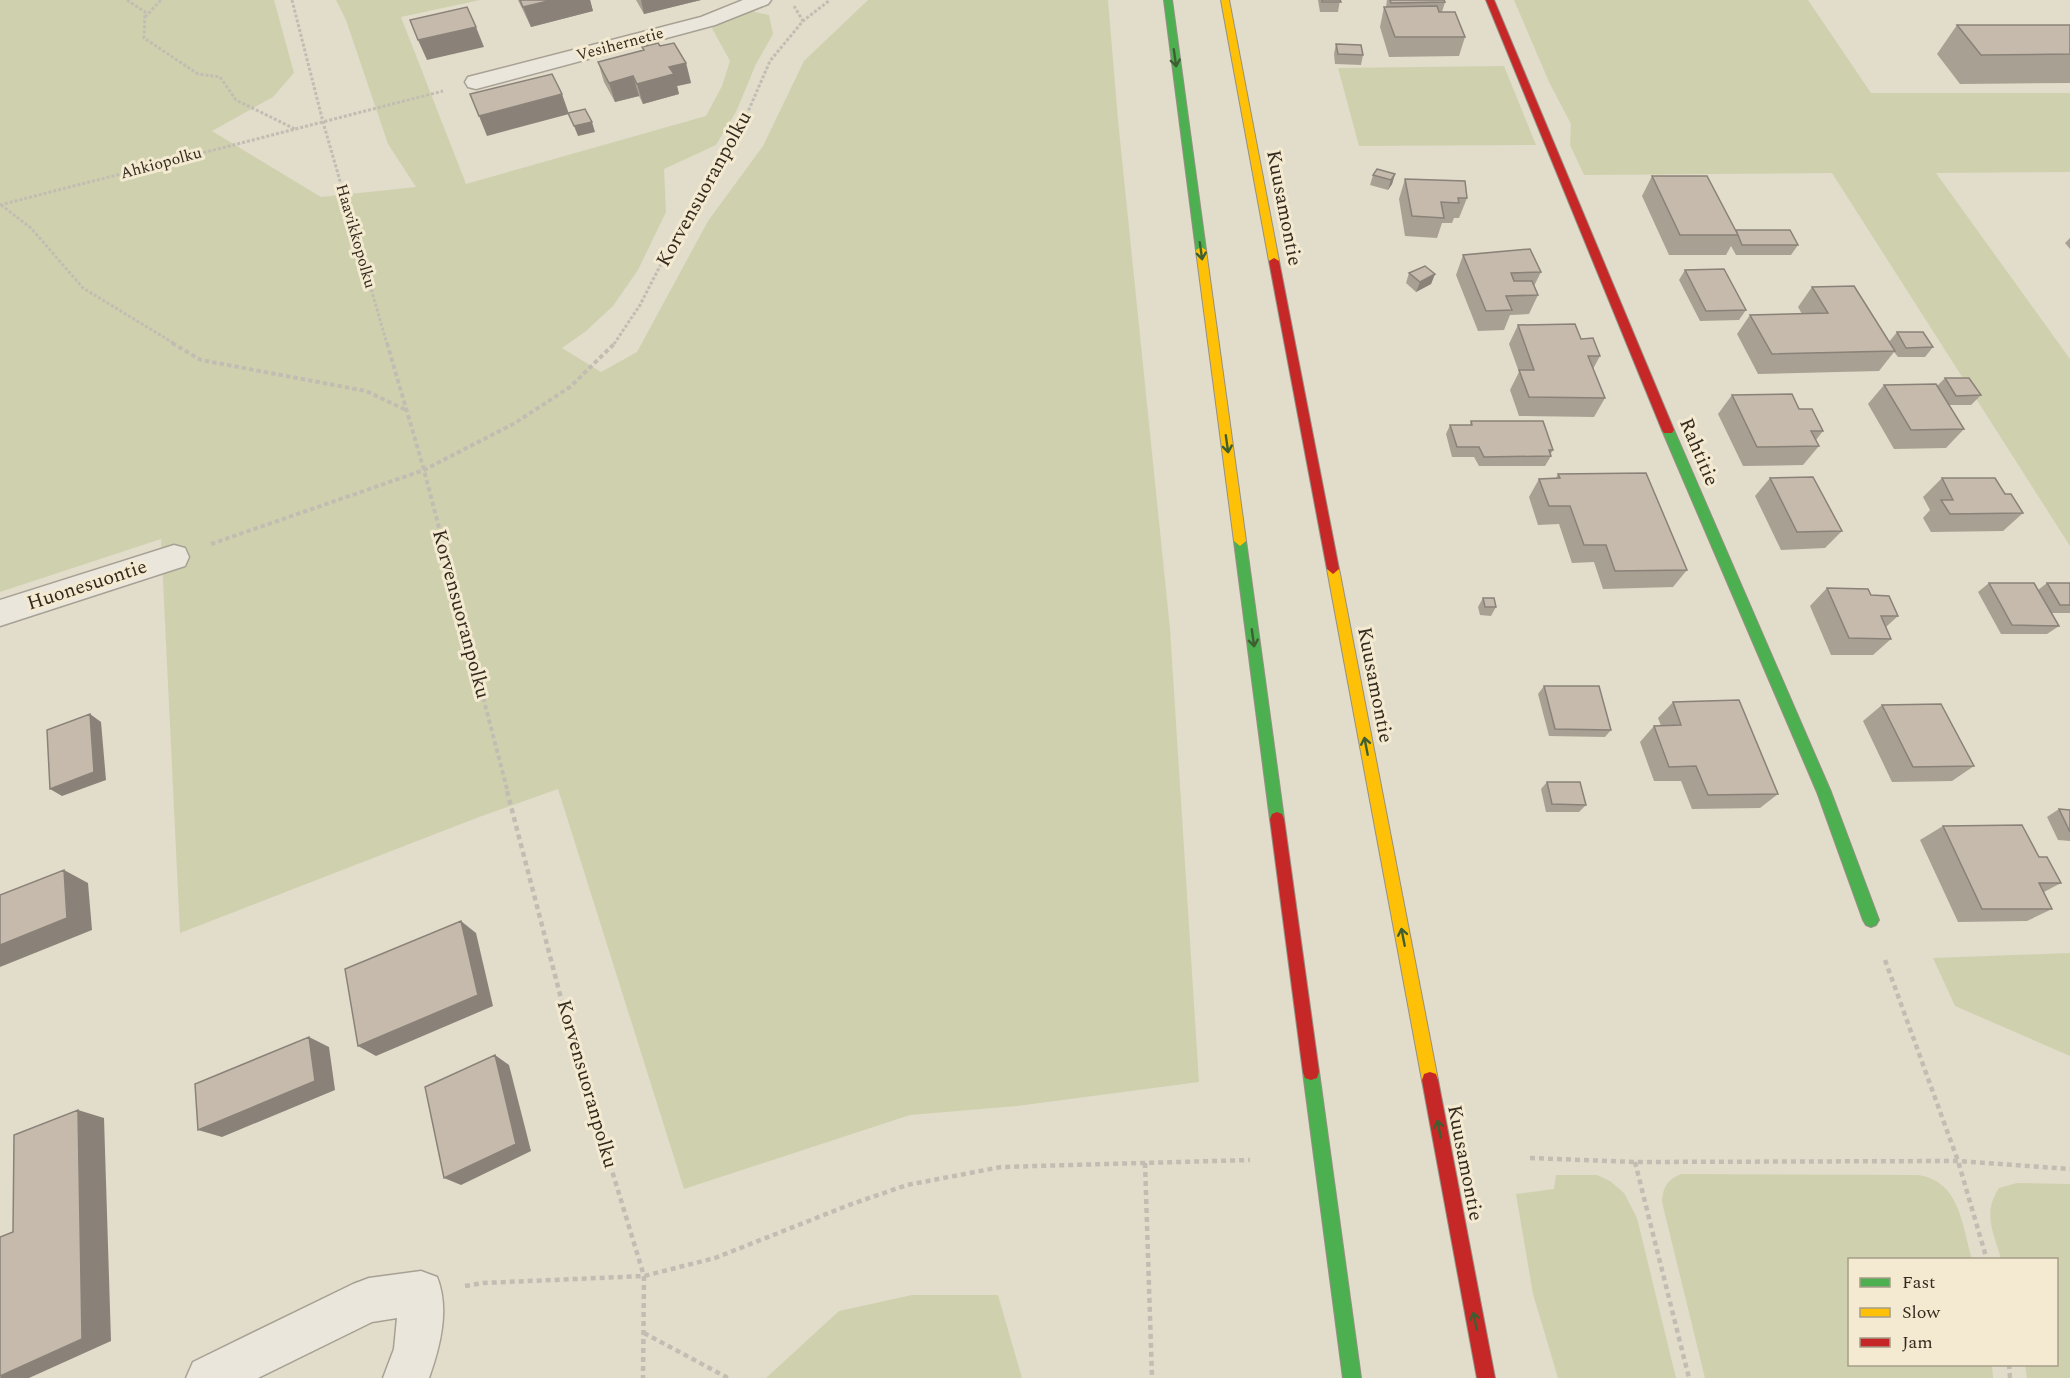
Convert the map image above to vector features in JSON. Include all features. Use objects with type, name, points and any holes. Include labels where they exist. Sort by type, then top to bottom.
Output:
[{"type":"main road","points":[[1168,0],[1352,1378]]},
{"type":"main road","name":"Kuusamontie","points":[[1225,0],[1486,1378]]},
{"type":"main road","name":"Rahtitie","points":[[1490,0],[1672,441],[1824,792],[1870,920]]},
{"type":"street","name":"Vesihernetie","points":[[476,82],[708,21],[761,0]]},
{"type":"street","name":"Huonesuontie","points":[[0,614],[174,557]]},
{"type":"street","points":[[209,1378],[369,1300],[422,1293],[417,1349],[406,1378]]},
{"type":"path","points":[[127,0],[144,12],[144,38],[198,74],[220,77],[236,100],[295,129]]},
{"type":"path","points":[[144,18],[162,0]]},
{"type":"path","name":"Haavikkopolku","points":[[292,0],[323,122],[424,470]]},
{"type":"path","points":[[791,0],[803,21]]},
{"type":"path","name":"Korvensuoranpolku","points":[[643,1378],[644,1276],[570,1029],[424,470],[514,423],[570,387],[611,348],[640,305],[679,230],[740,130],[770,61],[803,21],[830,0]]},
{"type":"path","name":"Ahkiopolku","points":[[0,205],[476,82]]},
{"type":"path","points":[[0,205],[31,228],[82,288],[201,360],[366,391],[406,410]]},
{"type":"path","points":[[174,557],[424,470]]},
{"type":"path","points":[[1870,920],[1958,1161],[1986,1258]]},
{"type":"path","points":[[1530,1158],[1635,1162],[1958,1161],[2070,1168]]},
{"type":"path","points":[[422,1293],[483,1283],[644,1276],[715,1258],[849,1205],[907,1185],[1001,1167],[1251,1160]]},
{"type":"path","points":[[1635,1162],[1689,1378]]},
{"type":"path","points":[[1145,1163],[1152,1378]]},
{"type":"path","points":[[644,1333],[728,1378]]},
{"type":"green space","points":[[0,0],[274,0],[294,73],[273,97],[212,131],[321,197],[416,187],[388,144],[346,20],[336,0],[480,0],[401,17],[466,184],[706,116],[722,86],[730,61],[708,21],[742,9],[769,15],[773,34],[756,64],[736,112],[716,145],[664,169],[666,212],[638,270],[613,306],[586,331],[562,348],[601,372],[637,352],[708,221],[763,146],[804,61],[868,0],[1108,0],[1118,120],[1170,629],[1199,1082],[1017,1106],[910,1115],[684,1189],[558,789],[479,817],[180,933],[161,539],[0,592]]},
{"type":"green space","points":[[1514,0],[1808,0],[1871,93],[2070,93],[2070,172],[1936,173],[2070,359],[2070,546],[1832,173],[1584,175],[1570,145],[1571,124],[1549,82]]},
{"type":"green space","points":[[1504,66],[1536,145],[1359,146],[1338,68]]},
{"type":"green space","points":[[2070,953],[2070,1056],[1955,1006],[1933,958]]},
{"type":"green space","points":[[1681,1174],[1918,1175],[1932,1179],[1943,1186],[1957,1206],[1972,1258],[1848,1258],[1848,1366],[1992,1366],[1993,1378],[1705,1378],[1662,1202],[1663,1192],[1672,1179]]},
{"type":"green space","points":[[1556,1175],[1597,1175],[1610,1181],[1624,1193],[1637,1218],[1676,1378],[1558,1378],[1533,1294],[1516,1194],[1554,1189]]},
{"type":"green space","points":[[2017,1183],[2070,1184],[2070,1378],[2027,1378],[2025,1366],[2058,1366],[2058,1258],[2001,1258],[1990,1215],[1994,1197],[1999,1188]]},
{"type":"green space","points":[[912,1295],[998,1295],[1022,1378],[766,1378],[839,1311]]},
{"type":"building","points":[[520,0],[552,0],[523,7]]},
{"type":"building","points":[[1322,0],[1340,0],[1341,2],[1322,2]]},
{"type":"building","points":[[1390,0],[1444,0],[1445,2],[1391,3]]},
{"type":"building","points":[[1437,6],[1439,12],[1455,12],[1465,37],[1395,37],[1384,7]]},
{"type":"building","points":[[467,7],[476,27],[418,40],[410,20]]},
{"type":"building","points":[[1957,25],[2070,25],[2070,54],[1981,55]]},
{"type":"building","points":[[658,43],[660,46],[674,43],[686,63],[669,67],[674,74],[637,84],[633,76],[609,83],[598,62],[644,50],[642,47]]},
{"type":"building","points":[[1336,44],[1361,45],[1363,55],[1338,54]]},
{"type":"building","points":[[552,74],[562,94],[479,116],[470,94]]},
{"type":"building","points":[[585,109],[592,122],[574,126],[568,113]]},
{"type":"building","points":[[1377,169],[1395,174],[1391,180],[1373,175]]},
{"type":"building","points":[[1652,176],[1707,176],[1738,235],[1680,235]]},
{"type":"building","points":[[1405,179],[1465,181],[1467,198],[1458,198],[1459,203],[1441,202],[1444,218],[1412,216]]},
{"type":"building","points":[[1736,230],[1790,230],[1798,245],[1742,245]]},
{"type":"building","points":[[1530,249],[1541,272],[1511,273],[1514,281],[1532,281],[1538,295],[1506,296],[1512,310],[1486,311],[1463,255]]},
{"type":"building","points":[[1425,266],[1435,274],[1420,282],[1409,273]]},
{"type":"building","points":[[1724,269],[1746,310],[1706,311],[1685,270]]},
{"type":"building","points":[[1854,286],[1895,351],[1772,354],[1750,315],[1828,313],[1812,287]]},
{"type":"building","points":[[1575,324],[1581,339],[1593,338],[1600,356],[1588,356],[1605,398],[1529,397],[1519,370],[1534,370],[1518,325]]},
{"type":"building","points":[[1897,332],[1923,332],[1933,347],[1906,348]]},
{"type":"building","points":[[1945,378],[1969,378],[1981,395],[1956,396]]},
{"type":"building","points":[[1936,384],[1964,429],[1911,430],[1884,385]]},
{"type":"building","points":[[1792,394],[1799,409],[1812,409],[1823,431],[1811,431],[1819,446],[1757,447],[1732,395]]},
{"type":"building","points":[[1471,421],[1543,421],[1553,450],[1549,450],[1551,456],[1484,457],[1479,447],[1457,447],[1450,425],[1472,425]]},
{"type":"building","points":[[1646,473],[1687,570],[1615,571],[1606,545],[1584,545],[1570,506],[1549,506],[1539,479],[1560,478],[1558,474]]},
{"type":"building","points":[[1813,477],[1842,531],[1797,532],[1770,478]]},
{"type":"building","points":[[1942,478],[1995,478],[2005,494],[2011,494],[2023,513],[1950,514],[1941,500],[1953,500]]},
{"type":"building","points":[[1989,583],[2034,583],[2059,626],[2012,625]]},
{"type":"building","points":[[2047,583],[2070,583],[2070,605],[2060,605]]},
{"type":"building","points":[[1827,588],[1868,589],[1871,595],[1889,596],[1898,616],[1881,616],[1891,639],[1849,638]]},
{"type":"building","points":[[1483,598],[1494,598],[1496,607],[1485,607]]},
{"type":"building","points":[[1544,686],[1599,686],[1611,730],[1555,729]]},
{"type":"building","points":[[1739,700],[1778,794],[1708,795],[1696,766],[1669,767],[1654,726],[1681,725],[1673,702]]},
{"type":"building","points":[[1941,704],[1974,766],[1913,767],[1882,705]]},
{"type":"building","points":[[90,714],[94,772],[50,789],[47,730]]},
{"type":"building","points":[[1547,782],[1580,782],[1586,805],[1552,804]]},
{"type":"building","points":[[2059,809],[2070,810],[2070,832]]},
{"type":"building","points":[[2022,825],[2039,857],[2047,857],[2061,883],[2039,883],[2052,909],[1982,909],[1943,826]]},
{"type":"building","points":[[64,870],[67,918],[0,945],[0,895]]},
{"type":"building","points":[[461,921],[478,995],[358,1046],[345,969]]},
{"type":"building","points":[[309,1037],[315,1081],[198,1130],[195,1084]]},
{"type":"building","points":[[495,1055],[516,1144],[444,1178],[425,1087]]},
{"type":"building","points":[[78,1110],[82,1339],[0,1376],[0,1237],[13,1232],[14,1135]]},
{"type":"traffic: fast","points":[[1168,0],[1201,250]]},
{"type":"traffic: fast","points":[[1668,430],[1824,792],[1871,920]]},
{"type":"traffic: fast","points":[[1240,541],[1277,819]]},
{"type":"traffic: fast","points":[[1311,1072],[1352,1378]]},
{"type":"traffic: slow","points":[[1225,0],[1274,261]]},
{"type":"traffic: slow","points":[[1201,250],[1240,541]]},
{"type":"traffic: slow","points":[[1333,569],[1430,1080]]},
{"type":"traffic: jam","points":[[1490,0],[1668,430]]},
{"type":"traffic: jam","points":[[1274,261],[1333,569]]},
{"type":"traffic: jam","points":[[1277,819],[1311,1072]]},
{"type":"traffic: jam","points":[[1430,1080],[1486,1378]]}]
